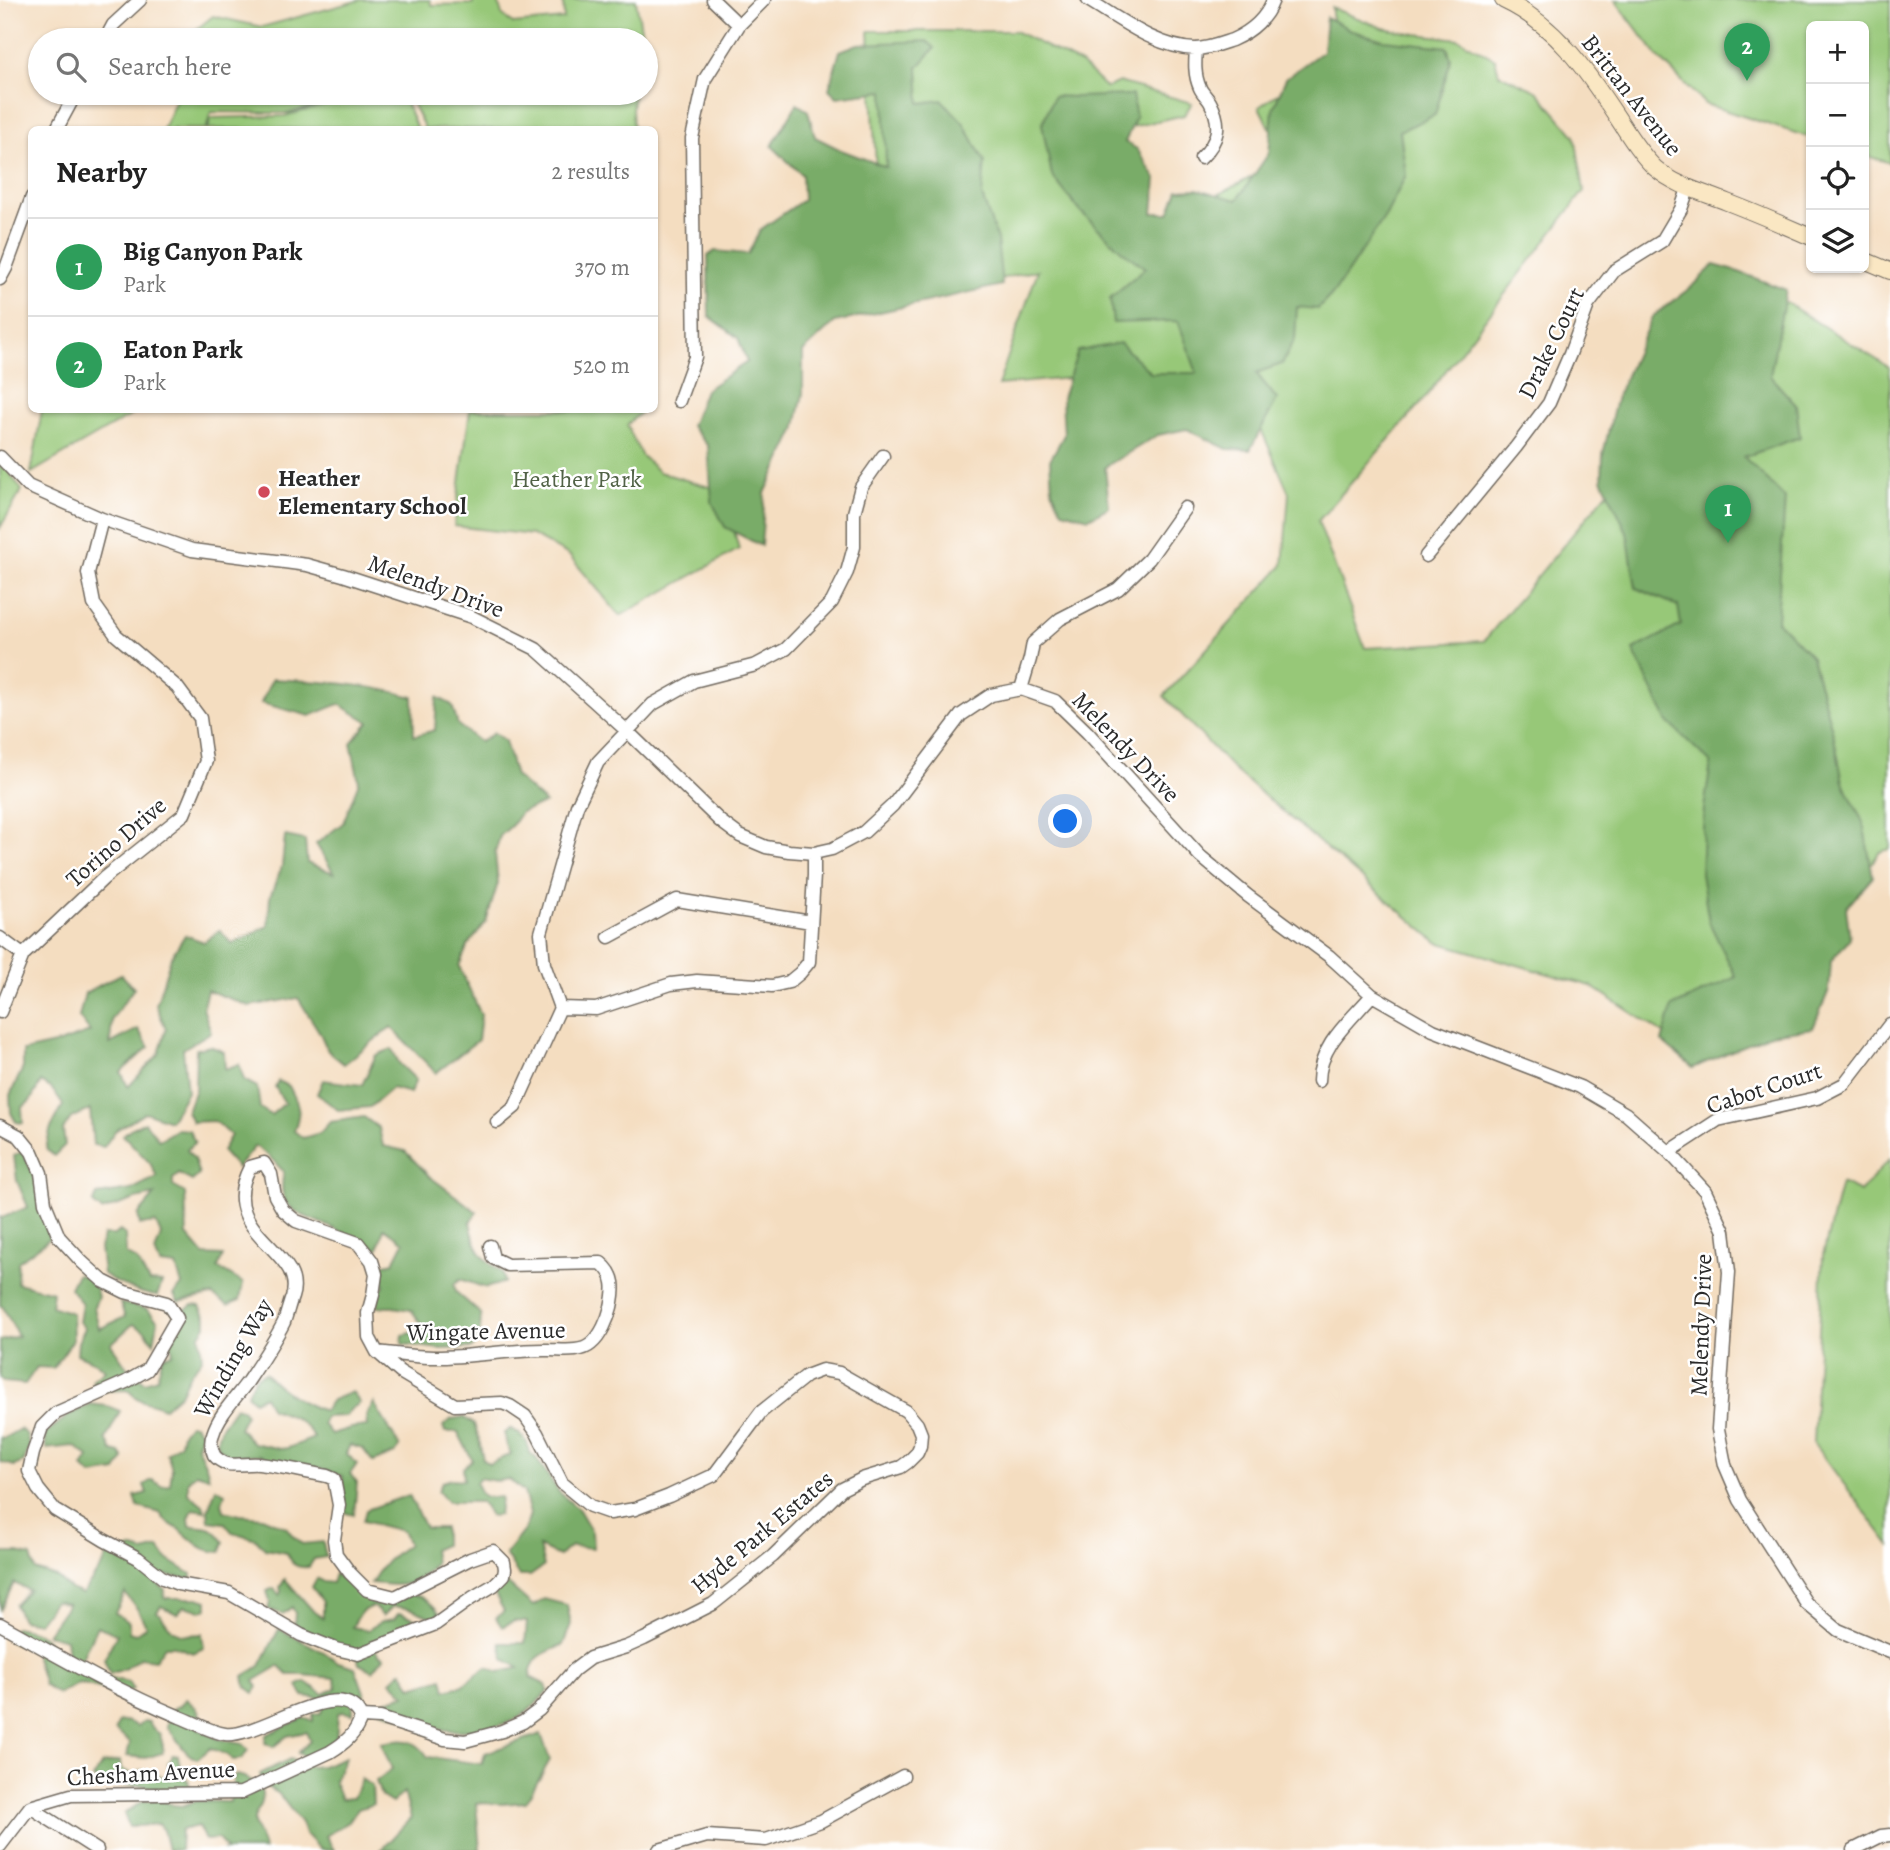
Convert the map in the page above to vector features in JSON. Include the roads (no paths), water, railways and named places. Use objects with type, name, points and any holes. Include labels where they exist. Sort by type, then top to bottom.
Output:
[{"type":"main road","name":"Brittan Avenue","points":[[1503,0],[1532,17],[1565,46],[1593,80],[1634,142],[1649,161],[1668,177],[1688,188],[1806,235]]},
{"type":"main road","points":[[1869,262],[1890,271]]},
{"type":"street","points":[[111,28],[139,0]]},
{"type":"street","points":[[713,0],[739,25]]},
{"type":"street","points":[[679,401],[695,357],[692,138],[705,79],[739,25],[764,0]]},
{"type":"street","points":[[1088,0],[1145,34],[1170,44],[1196,49],[1217,46],[1247,33],[1270,8],[1273,0]]},
{"type":"street","points":[[1196,49],[1194,70],[1200,90],[1210,102],[1218,127],[1213,147],[1201,158]]},
{"type":"street","points":[[58,126],[70,105]]},
{"type":"street","name":"Drake Court","points":[[1426,556],[1516,447],[1549,402],[1588,305],[1614,271],[1662,241],[1681,209],[1688,188]]},
{"type":"street","points":[[0,279],[28,209]]},
{"type":"street","points":[[497,1122],[515,1107],[560,1008],[544,964],[541,933],[577,806],[598,762],[653,704],[694,681],[756,666],[786,649],[832,602],[847,572],[854,547],[853,513],[861,487],[883,456]]},
{"type":"street","name":"Melendy Drive","points":[[0,457],[28,486],[102,519],[192,550],[322,569],[472,618],[536,649],[627,731],[720,821],[740,836],[766,847],[814,853],[832,849],[864,832],[893,805],[961,715],[991,695],[1021,688],[1055,701],[1087,732],[1200,856],[1248,896],[1329,956],[1372,995],[1433,1030],[1580,1087],[1626,1114],[1669,1152],[1705,1191],[1724,1230],[1729,1272],[1718,1429],[1725,1465],[1740,1500],[1806,1603],[1838,1630],[1890,1652]]},
{"type":"street","points":[[1021,688],[1033,643],[1060,619],[1118,589],[1149,559],[1185,508]]},
{"type":"street","name":"Torino Drive","points":[[0,1012],[23,955],[104,878],[184,814],[206,761],[200,718],[177,687],[116,635],[94,604],[88,573],[102,519]]},
{"type":"street","points":[[560,1008],[596,1009],[671,984],[697,981],[772,986],[789,982],[809,962],[814,853]]},
{"type":"street","points":[[609,937],[677,900],[811,922]]},
{"type":"street","points":[[0,938],[23,955]]},
{"type":"street","points":[[1320,1081],[1319,1068],[1330,1044],[1372,995]]},
{"type":"street","name":"Cabot Court","points":[[1669,1152],[1718,1120],[1817,1098],[1844,1084],[1890,1024]]},
{"type":"street","name":"Winding Way","points":[[0,1126],[19,1136],[32,1152],[41,1173],[45,1203],[60,1237],[103,1281],[125,1292],[167,1303],[177,1318],[147,1370],[56,1413],[43,1427],[29,1471],[37,1489],[55,1510],[138,1558],[163,1577],[178,1584],[229,1593],[301,1635],[336,1649],[358,1654],[436,1624],[504,1576],[504,1562],[493,1551],[470,1559],[395,1597],[367,1590],[336,1554],[334,1540],[339,1505],[334,1479],[258,1464],[229,1464],[215,1456],[211,1444],[218,1421],[248,1381],[284,1321],[295,1288],[292,1273],[252,1227],[243,1210],[242,1190],[250,1167],[264,1163],[271,1174],[275,1196],[284,1210],[296,1221],[358,1243],[372,1261],[376,1274],[368,1312],[369,1337],[377,1352]]},
{"type":"street","name":"Wingate Avenue","points":[[377,1352],[437,1357],[573,1350],[591,1344],[604,1325],[611,1305],[613,1277],[609,1270],[601,1263],[507,1265],[493,1258],[490,1246]]},
{"type":"street","name":"Hyde Park Estates","points":[[360,1717],[380,1718],[445,1739],[465,1741],[523,1722],[590,1658],[644,1639],[713,1604],[773,1556],[842,1489],[862,1479],[901,1467],[917,1453],[922,1441],[918,1424],[906,1410],[839,1373],[822,1370],[806,1376],[761,1412],[714,1475],[635,1509],[610,1513],[590,1506],[562,1483],[537,1433],[525,1416],[502,1403],[455,1405],[400,1372],[377,1352]]},
{"type":"street","name":"Chesham Avenue","points":[[0,1624],[137,1699],[225,1734],[248,1732],[331,1700],[353,1704],[360,1717],[353,1734],[343,1744],[241,1793],[71,1795],[30,1807]]},
{"type":"street","points":[[659,1850],[707,1836],[766,1840],[821,1821],[903,1776]]},
{"type":"street","points":[[0,1846],[30,1807],[97,1850]]},
{"type":"street","points":[[1853,1850],[1881,1836],[1890,1835]]},
{"type":"place","name":"Eaton Park","points":[[1747,81]]},
{"type":"place","name":"Heather Elementary School","points":[[264,492]]},
{"type":"place","name":"Big Canyon Park","points":[[1728,543]]},
{"type":"park label","name":"Heather Park","points":[[577,479]]}]
